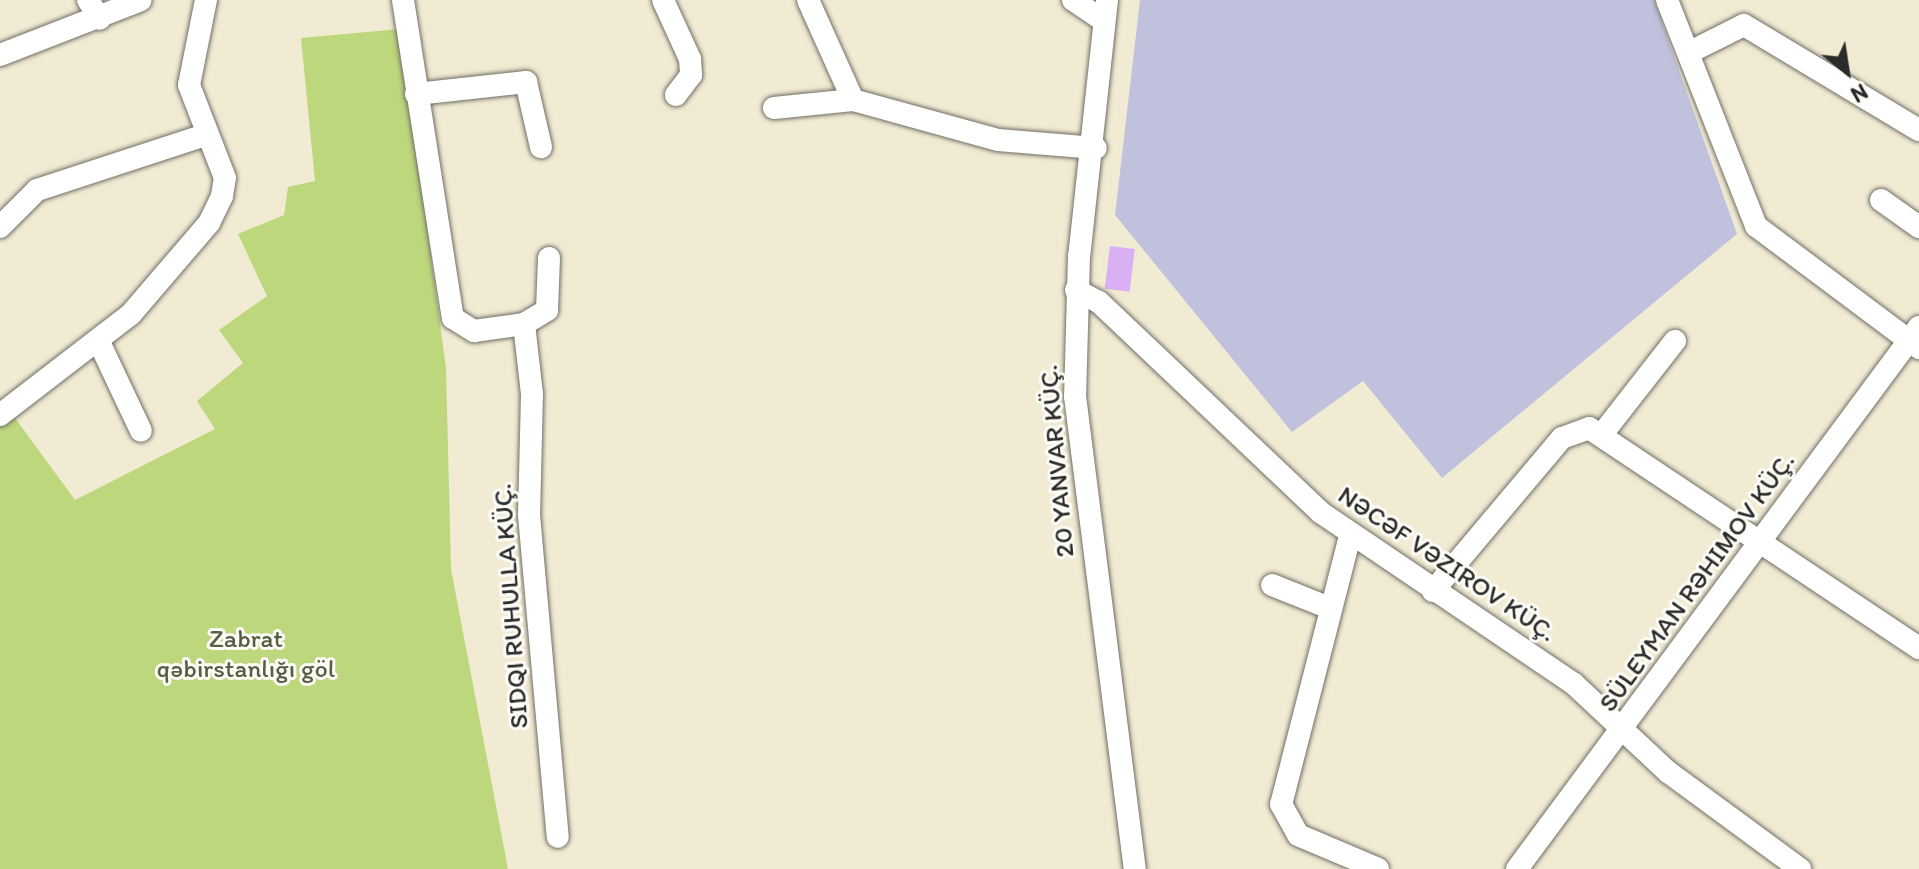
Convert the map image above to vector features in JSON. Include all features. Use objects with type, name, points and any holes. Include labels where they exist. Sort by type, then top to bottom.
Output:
[{"type":"street","points":[[0,55],[94,10],[141,0]]},
{"type":"street","points":[[0,415],[99,342],[199,234],[222,196],[225,178],[205,135],[189,85],[206,0]]},
{"type":"street","points":[[403,0],[453,318],[474,331],[524,324],[547,310],[549,258]]},
{"type":"street","points":[[663,0],[690,59],[691,75],[676,95]]},
{"type":"street","points":[[808,0],[853,100]]},
{"type":"street","points":[[1073,0],[1106,10]]},
{"type":"street","points":[[1667,0],[1756,226],[1916,339]]},
{"type":"street","name":"20 YANVAR KÜÇ.","points":[[1106,10],[1096,148],[1076,290],[1077,433],[1135,869]]},
{"type":"street","points":[[1690,52],[1744,25],[1919,130]]},
{"type":"street","points":[[416,94],[526,82],[541,147]]},
{"type":"street","points":[[774,108],[853,100],[998,140],[1096,148]]},
{"type":"street","points":[[0,227],[22,201],[53,183],[205,135]]},
{"type":"street","points":[[1881,200],[1919,227]]},
{"type":"street","name":"NƏCƏF VƏZIROV KÜÇ.","points":[[1076,290],[1099,302],[1350,536],[1574,684],[1622,730],[1800,869]]},
{"type":"street","name":"SIDQI RUHULLA KÜÇ.","points":[[524,324],[532,394],[529,515],[558,837]]},
{"type":"street","name":"SÜLEYMAN RƏHIMOV KÜÇ.","points":[[1528,865],[1622,730],[1916,339]]},
{"type":"street","points":[[1603,433],[1675,341]]},
{"type":"street","points":[[99,342],[141,431]]},
{"type":"street","points":[[1433,591],[1562,438],[1589,428],[1603,433],[1919,648]]},
{"type":"street","points":[[1350,536],[1327,607],[1282,817],[1298,835],[1378,869]]},
{"type":"street","points":[[1272,585],[1327,607]]},
{"type":"shaded area","points":[[1140,0],[1654,0],[1737,234],[1442,478],[1363,381],[1292,432],[1115,215]]},
{"type":"green space","name":"Zabrat qəbirstanlığı göl","points":[[400,29],[446,368],[451,569],[508,869],[0,869],[0,425],[15,418],[75,500],[215,429],[197,401],[243,363],[219,330],[267,296],[238,234],[284,215],[288,187],[315,181],[301,38]]},
{"type":"building","points":[[1110,246],[1135,249],[1130,292],[1105,289]]}]
